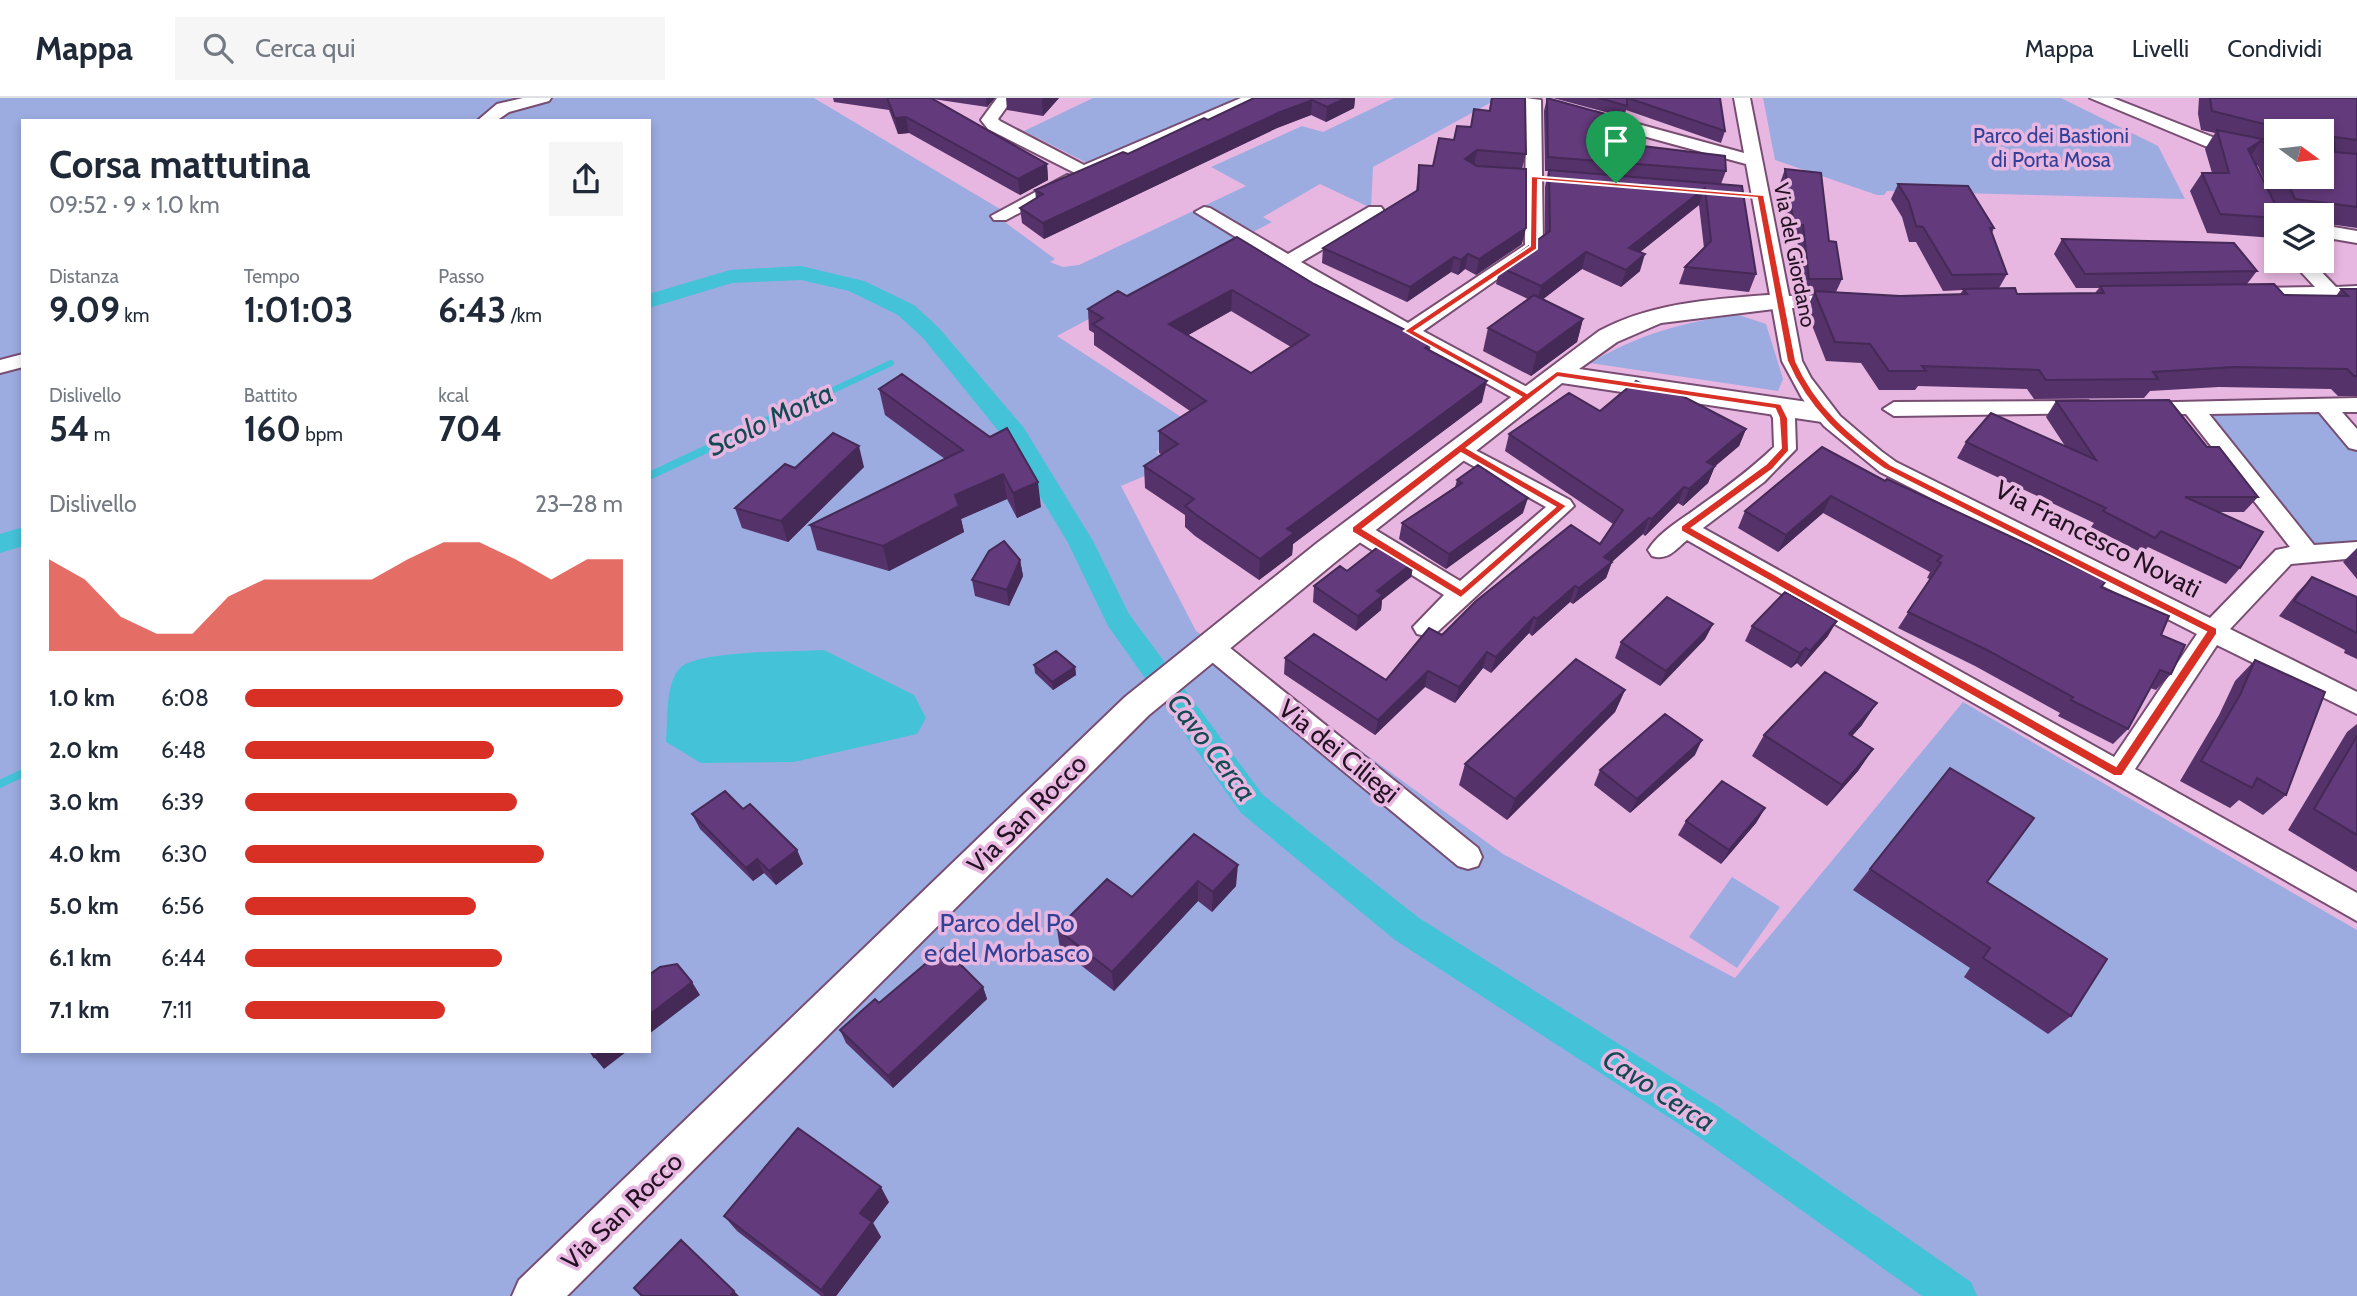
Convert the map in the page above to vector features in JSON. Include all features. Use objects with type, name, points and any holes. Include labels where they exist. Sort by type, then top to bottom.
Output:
[{"type":"main road","name":"Via San Rocco","points":[[535,1296],[1137,706],[1204,650],[1356,529],[1614,332],[1655,318],[1695,310],[1780,302]]},
{"type":"main road","points":[[1557,374],[1822,413]]},
{"type":"street","points":[[488,119],[503,108],[543,98]]},
{"type":"street","points":[[1005,98],[991,116],[994,125],[1083,172]]},
{"type":"street","points":[[1000,216],[1083,172],[1255,98]]},
{"type":"street","name":"Via del Giordano","points":[[1742,98],[1754,161],[1754,195],[1792,361],[1802,385],[1822,413]]},
{"type":"street","points":[[2098,98],[2211,142],[2264,152]]},
{"type":"street","points":[[1409,331],[1534,247],[1541,178],[1534,100]]},
{"type":"street","points":[[1572,111],[1754,161]]},
{"type":"street","points":[[1510,176],[1541,178]]},
{"type":"street","points":[[1287,262],[1375,211]]},
{"type":"street","points":[[1204,212],[1287,262],[1528,397]]},
{"type":"street","points":[[2334,233],[2357,237]]},
{"type":"street","points":[[2312,273],[2331,293]]},
{"type":"street","points":[[2221,295],[2357,292]]},
{"type":"street","points":[[1780,302],[1863,300]]},
{"type":"street","points":[[0,367],[21,361]]},
{"type":"street","points":[[1894,409],[2357,405]]},
{"type":"street","points":[[1660,550],[1684,528],[1769,467],[1785,449],[1784,418],[1778,406]]},
{"type":"street","points":[[2325,406],[2357,443]]},
{"type":"street","points":[[2192,407],[2308,554]]},
{"type":"street","name":"Via Francesco Novati","points":[[1822,413],[1846,437],[1888,467],[2357,704]]},
{"type":"street","points":[[1426,627],[1562,506],[1460,449]]},
{"type":"street","points":[[1684,528],[2357,908]]},
{"type":"street","points":[[1356,529],[1461,594]]},
{"type":"street","points":[[2118,773],[2213,631],[2284,556],[2357,550]]},
{"type":"street","name":"Via dei Ciliegi","points":[[1204,650],[1468,858]]},
{"type":"green space","name":"Parco del Po e del Morbasco","points":[[0,98],[814,98],[1000,209],[1006,223],[1055,259],[1050,262],[1063,267],[1079,265],[1246,186],[1211,167],[1302,126],[1323,132],[1394,98],[1499,98],[1373,167],[1371,208],[1320,184],[1263,217],[1272,222],[1057,336],[1195,426],[1156,452],[1173,464],[1121,486],[1196,631],[1503,854],[1735,978],[1963,702],[2357,930],[2357,1296],[0,1296]]},
{"type":"green space","points":[[1093,98],[1240,98],[1087,163],[1024,131]]},
{"type":"green space","name":"Parco dei Bastioni di Porta Mosa","points":[[1763,98],[2061,98],[2158,146],[2185,199],[1887,191],[1884,195],[1877,195],[1775,160]]},
{"type":"green space","points":[[1739,315],[1766,324],[1783,379],[1778,391],[1590,363],[1662,331]]},
{"type":"green space","points":[[2325,412],[2357,450],[2357,541],[2314,544],[2209,414]]},
{"type":"green space","points":[[1732,877],[1780,907],[1737,968],[1689,937]]},
{"type":"shaded area","points":[[824,650],[914,695],[926,718],[917,734],[794,762],[701,763],[666,742],[672,683],[680,668],[690,662],[726,655]]},
{"type":"building","points":[[887,98],[931,98],[1047,164],[1018,179],[906,117],[895,118]]},
{"type":"building","points":[[1254,98],[1346,98],[1327,107],[1312,100],[1278,113],[1043,223],[1020,208],[1043,194],[1035,190],[1123,152],[1128,154]]},
{"type":"building","points":[[1492,98],[1525,98],[1526,154],[1477,150],[1465,159],[1477,166],[1526,169],[1526,228],[1479,259],[1468,254],[1461,260],[1454,257],[1410,287],[1323,248],[1418,190],[1419,165],[1433,166],[1439,138],[1454,140],[1457,126],[1471,127],[1474,109],[1490,111]]},
{"type":"building","points":[[1547,98],[1627,120],[1626,144],[1725,156],[1726,171],[1548,157]]},
{"type":"building","points":[[1599,98],[1627,98],[1627,106]]},
{"type":"building","points":[[1628,98],[1720,98],[1725,131]]},
{"type":"building","points":[[2210,98],[2357,98],[2357,140],[2334,137],[2334,119],[2264,119],[2264,124],[2212,111]]},
{"type":"building","points":[[2217,130],[2264,139],[2264,143],[2261,141],[2248,149],[2264,182],[2264,189],[2268,189],[2275,203],[2264,203],[2264,217],[2220,214],[2202,173],[2229,173]]},
{"type":"building","points":[[2334,137],[2335,152],[2357,154],[2357,207],[2295,199],[2290,189],[2334,189]]},
{"type":"building","points":[[1785,169],[1821,173],[1829,241],[1836,242],[1842,279],[1809,279],[1803,225],[1794,225]]},
{"type":"building","points":[[1549,170],[1742,186],[1756,274],[1685,267],[1711,241],[1705,188],[1629,248],[1645,254],[1626,270],[1586,252],[1541,286],[1500,267],[1550,231]]},
{"type":"building","points":[[1898,184],[1968,186],[1994,228],[1990,228],[2007,274],[1952,275],[1923,227],[1916,226],[1909,202]]},
{"type":"building","points":[[1237,237],[1314,284],[1431,343],[1425,348],[1487,381],[1287,529],[1294,533],[1260,559],[1185,506],[1194,499],[1144,466],[1178,444],[1159,431],[1206,401],[1093,324],[1103,318],[1088,309],[1118,291],[1127,296]],"holes":[[[1232,290],[1309,335],[1251,373],[1169,324]]]},
{"type":"building","points":[[2062,239],[2234,243],[2257,271],[2085,274]]},
{"type":"building","points":[[2274,284],[2284,295],[2348,296],[2341,289],[2357,289],[2357,376],[2347,369],[2234,367],[2153,372],[2158,379],[2046,380],[2039,370],[1922,366],[1926,371],[1889,371],[1870,344],[1835,342],[1814,291],[1900,296],[1967,294],[1963,289],[2015,288],[2017,294],[2104,293],[2100,286]]},
{"type":"building","points":[[1534,295],[1583,319],[1537,353],[1488,328]]},
{"type":"building","points":[[902,374],[990,437],[1007,428],[1038,482],[1013,493],[1003,474],[955,495],[959,506],[883,546],[810,525],[963,450],[879,389]]},
{"type":"building","points":[[1636,381],[1658,392],[1665,387],[1746,429],[1707,462],[1715,466],[1689,489],[1684,487],[1652,519],[1649,518],[1604,557],[1612,562],[1579,588],[1575,586],[1537,619],[1534,617],[1496,657],[1487,652],[1459,687],[1428,671],[1378,720],[1285,658],[1314,634],[1386,680],[1429,628],[1442,635],[1476,601],[1571,525],[1600,544],[1623,510],[1509,434],[1569,393],[1600,411]]},
{"type":"building","points":[[2169,400],[2207,447],[2219,447],[2258,497],[2185,497],[2263,532],[2240,568],[2161,531],[2155,538],[2103,511],[2106,508],[1966,442],[1991,413],[2096,460],[2056,401]]},
{"type":"building","points":[[833,433],[859,446],[781,521],[735,508],[785,464],[795,468]]},
{"type":"building","points":[[1822,447],[1885,481],[1887,479],[2106,581],[2101,587],[2169,616],[2161,635],[2185,645],[2171,674],[2160,670],[2128,729],[2071,700],[2073,697],[1987,650],[1908,612],[1941,563],[1937,561],[1942,556],[1831,496],[1786,535],[1745,511]]},
{"type":"building","points":[[1478,465],[1528,498],[1449,554],[1402,523],[1462,483],[1457,480]]},
{"type":"building","points":[[1004,541],[1020,560],[1007,590],[972,580],[989,551]]},
{"type":"building","points":[[1383,543],[1414,562],[1377,591],[1383,595],[1358,616],[1314,586],[1340,566],[1347,571]]},
{"type":"building","points":[[2312,577],[2357,597],[2357,633],[2294,601]]},
{"type":"building","points":[[1785,592],[1837,621],[1810,651],[1806,648],[1800,653],[1752,626]]},
{"type":"building","points":[[1667,597],[1713,624],[1666,671],[1621,642]]},
{"type":"building","points":[[1056,651],[1075,667],[1052,682],[1034,665]]},
{"type":"building","points":[[1576,659],[1625,690],[1515,799],[1465,764]]},
{"type":"building","points":[[2255,660],[2325,692],[2286,795],[2257,778],[2252,788],[2201,761],[2240,695]]},
{"type":"building","points":[[1825,672],[1877,703],[1849,734],[1873,749],[1842,785],[1764,735]]},
{"type":"building","points":[[1665,714],[1702,740],[1637,799],[1600,770]]},
{"type":"building","points":[[2357,736],[2357,835],[2314,809]]},
{"type":"building","points":[[1950,768],[2034,818],[1987,882],[2107,959],[2071,1016],[1983,958],[1990,948],[1870,869]]},
{"type":"building","points":[[1722,781],[1765,808],[1729,850],[1686,821]]},
{"type":"building","points":[[725,791],[743,809],[750,804],[797,850],[769,871],[757,859],[746,868],[692,814]]},
{"type":"building","points":[[1194,834],[1238,865],[1213,892],[1198,881],[1112,972],[1057,929],[1107,879],[1132,897]]},
{"type":"building","points":[[944,948],[983,987],[888,1076],[840,1030],[875,999],[879,1003]]},
{"type":"building","points":[[677,964],[692,982],[651,1013],[651,974],[660,967]]},
{"type":"building","points":[[798,1128],[881,1187],[860,1213],[872,1222],[821,1290],[724,1216]]},
{"type":"building","points":[[681,1240],[734,1291],[730,1296],[642,1296],[634,1288]]},
{"type":"waterway","name":"Cavo Cerca","points":[[651,300],[730,277],[801,273],[856,286],[906,310],[931,333],[1015,434],[1080,541],[1118,619],[1252,804],[1407,929],[1706,1120],[1957,1296]]},
{"type":"waterway","name":"Scolo Morta","points":[[814,399],[891,363]]},
{"type":"waterway","name":"Scolo Morta","points":[[651,475],[818,397]]},
{"type":"waterway","name":"Cavo Cerca","points":[[0,544],[21,537]]},
{"type":"waterway","name":"Scolo Morta","points":[[0,784],[21,774]]},
{"type":"route","points":[[1616,183],[1534,177],[1534,247],[1409,331],[1528,397],[1460,449],[1356,529],[1461,594],[1562,506],[1460,449],[1528,397],[1557,374],[1778,406],[1784,418],[1785,449],[1769,467],[1684,528],[2118,773],[2213,631],[1888,467],[1846,437],[1822,413],[1802,385],[1792,361],[1761,196],[1616,183]]}]
